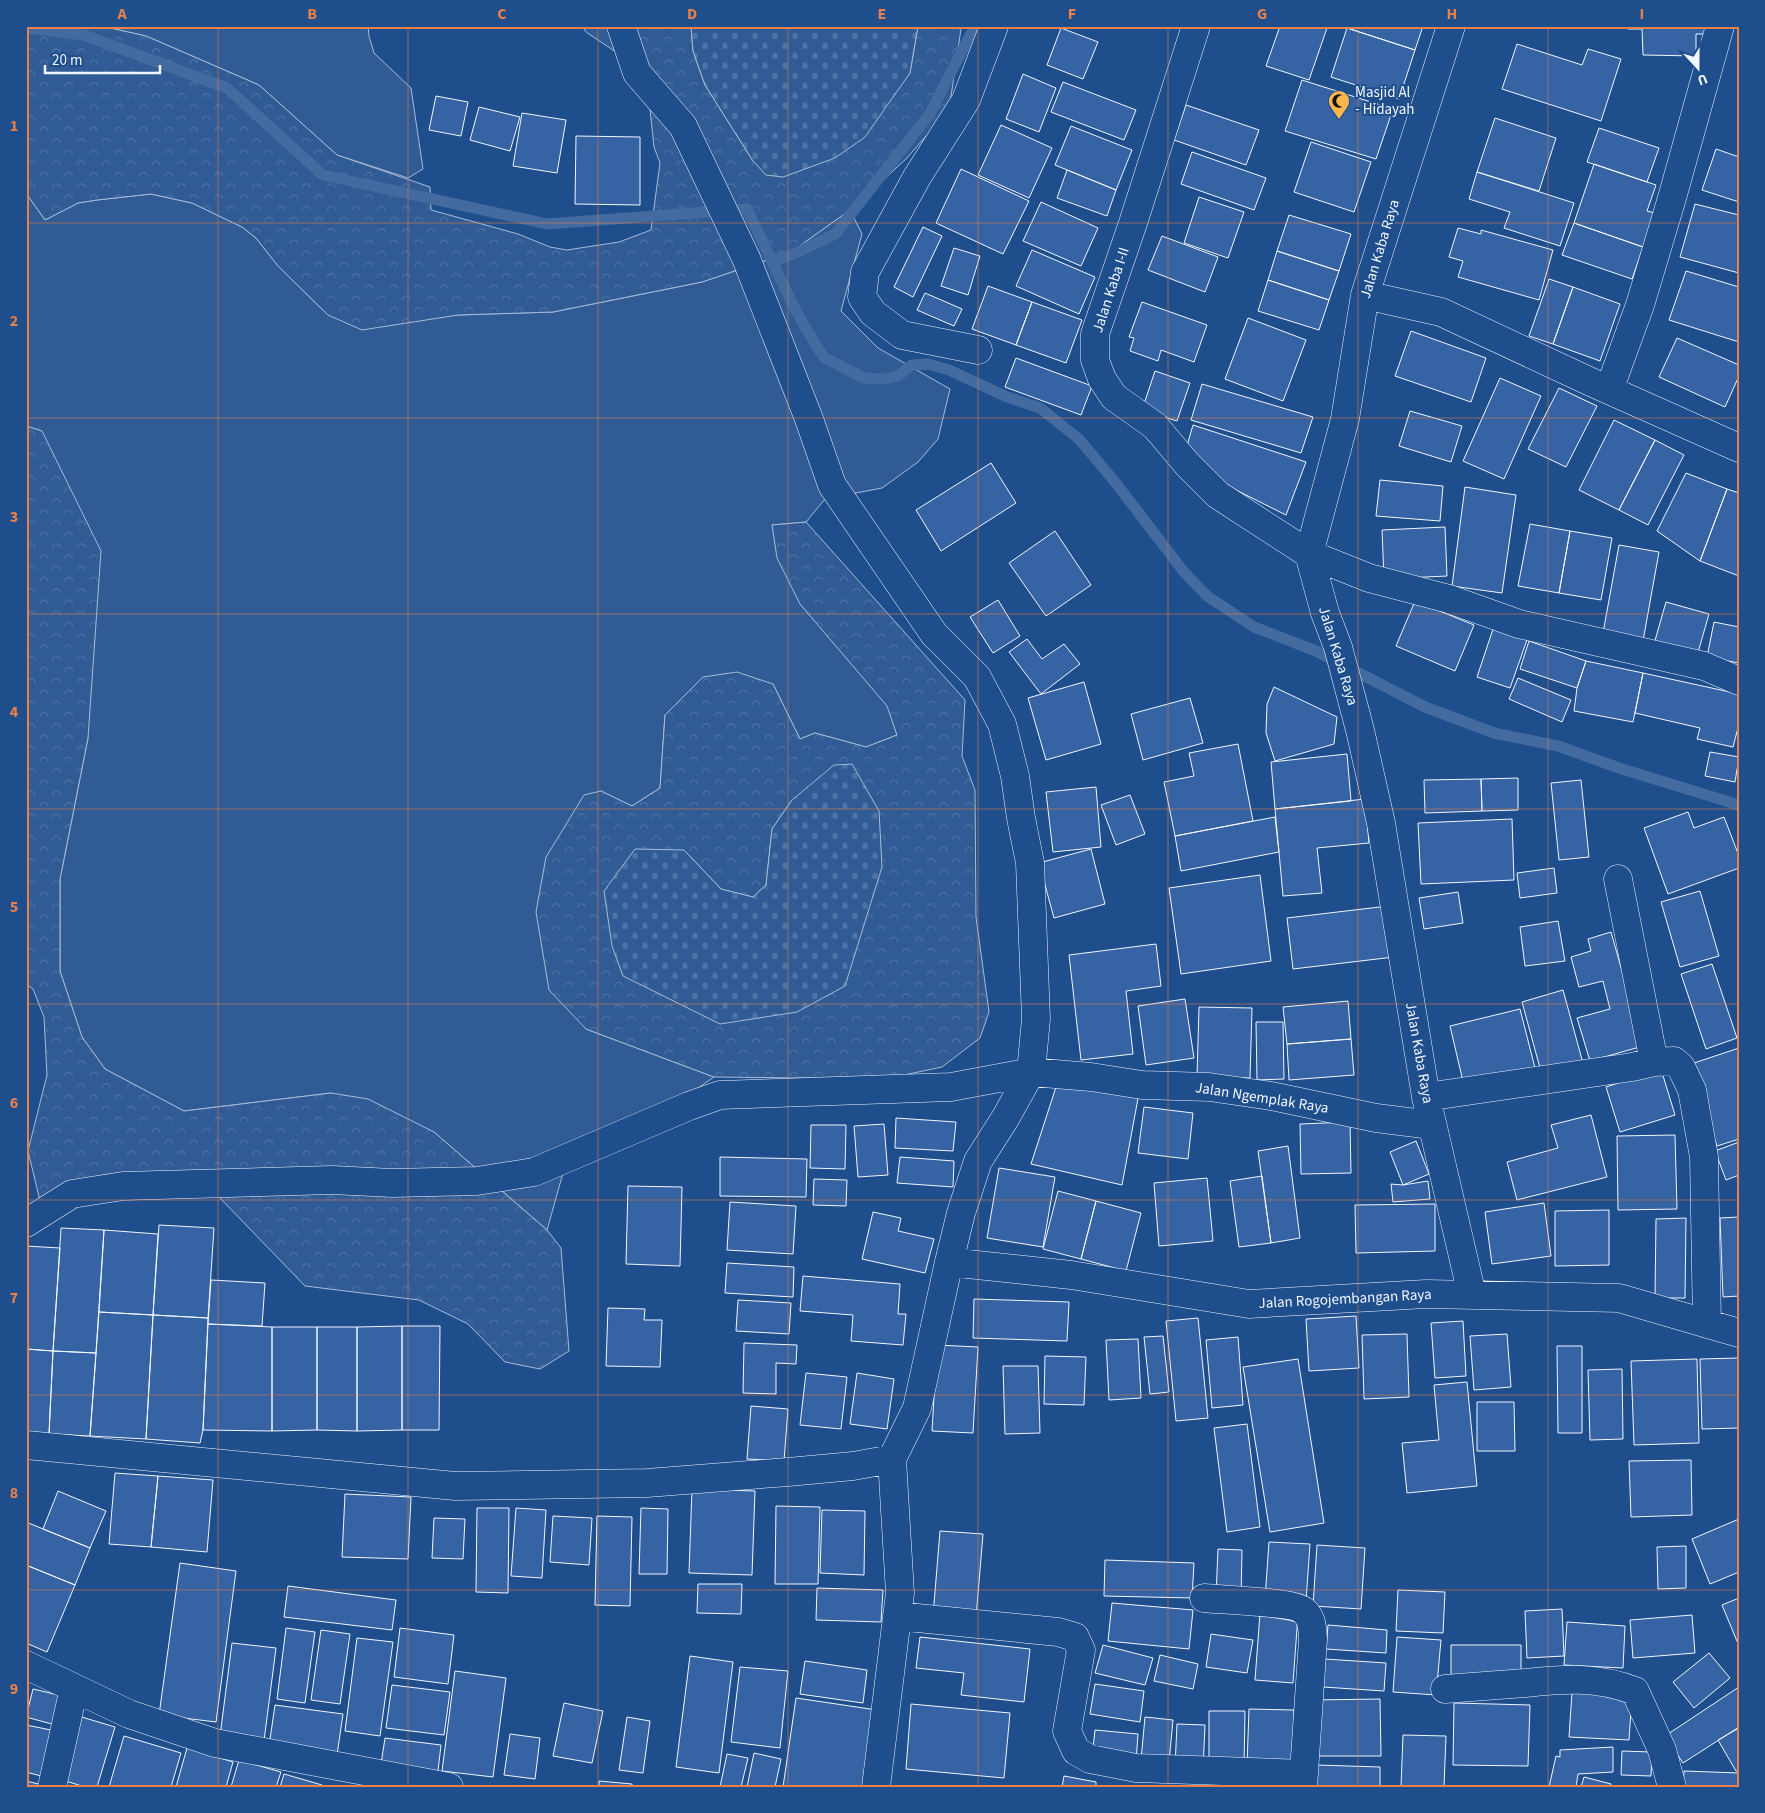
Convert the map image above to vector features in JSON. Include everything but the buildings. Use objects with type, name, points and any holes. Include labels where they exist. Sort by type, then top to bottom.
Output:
[{"type":"street","points":[[621,26],[637,73],[684,126],[746,258],[809,419],[832,485],[934,634],[978,677],[1002,724],[1016,776],[1021,818],[1030,862],[1036,1019],[1031,1072],[978,1162],[961,1213],[948,1262],[917,1408],[892,1458],[900,1593],[876,1787]]},
{"type":"street","points":[[978,350],[902,335],[873,313],[862,297],[865,272],[917,177],[966,100],[994,26]]},
{"type":"street","name":"Jalan Kaba I-II","points":[[1196,26],[1133,223],[1095,334],[1095,360],[1102,379],[1114,397],[1155,426],[1187,464],[1218,495],[1309,554],[1369,578],[1448,599],[1519,624],[1704,666],[1739,681]]},
{"type":"street","name":"Jalan Kaba Raya","points":[[1450,26],[1365,295],[1345,420],[1309,554],[1325,613],[1338,646],[1360,730],[1381,823],[1426,1098],[1472,1295]]},
{"type":"street","points":[[1609,390],[1640,305],[1720,26]]},
{"type":"street","points":[[1365,295],[1442,312],[1739,448]]},
{"type":"street","points":[[1618,879],[1654,1062]]},
{"type":"street","points":[[1426,1098],[1632,1068],[1654,1062],[1674,1061],[1681,1066],[1692,1090],[1704,1157],[1707,1324]]},
{"type":"street","name":"Jalan Ngemplak Raya","points":[[26,1223],[72,1194],[123,1186],[332,1180],[392,1182],[477,1180],[534,1172],[689,1106],[720,1095],[951,1087],[1031,1072],[1091,1077],[1142,1085],[1209,1086],[1271,1096],[1376,1118],[1432,1125]]},
{"type":"street","name":"Jalan Rogojembangan Raya","points":[[948,1262],[1071,1275],[1249,1304],[1426,1294],[1619,1298],[1739,1333]]},
{"type":"street","points":[[26,1445],[455,1486],[647,1483],[853,1466],[892,1458]]},
{"type":"street","points":[[897,1616],[1058,1632],[1075,1636],[1080,1650],[1067,1731],[1076,1751],[1090,1759],[1136,1768],[1303,1780],[1313,1640],[1310,1617],[1302,1609],[1293,1607],[1204,1598]]},
{"type":"street","points":[[26,1665],[129,1714],[215,1743],[335,1776],[449,1787]]},
{"type":"street","points":[[1445,1689],[1560,1679],[1590,1679],[1619,1685],[1635,1691],[1662,1750],[1672,1787]]},
{"type":"street","points":[[52,1787],[74,1688]]},
{"type":"shaded area","points":[[101,26],[368,26],[374,53],[411,88],[423,169],[408,178],[337,155],[259,85],[146,36]]},
{"type":"shaded area","points":[[26,193],[45,220],[78,203],[97,200],[151,194],[192,203],[242,227],[256,238],[278,266],[328,315],[458,315],[553,312],[702,282],[791,252],[850,210],[862,234],[841,311],[878,348],[950,389],[938,439],[918,462],[882,488],[825,499],[806,522],[772,525],[800,604],[888,706],[897,735],[866,747],[815,733],[800,739],[773,684],[665,715],[660,788],[632,806],[601,791],[586,1029],[714,1077],[682,1099],[630,1121],[572,1141],[547,1230],[434,1132],[331,1093],[184,1111],[105,1069],[82,1037],[60,971],[60,879],[88,738],[42,431],[26,426]]},
{"type":"green space","points":[[26,26],[101,26],[146,36],[259,85],[337,155],[430,187],[431,210],[518,234],[550,247],[567,250],[619,242],[651,230],[660,163],[654,147],[646,72],[586,32],[582,26],[691,26],[693,51],[705,85],[753,161],[910,73],[918,26],[960,26],[961,29],[949,110],[906,159],[850,210],[791,252],[702,282],[553,312],[458,315],[362,330],[328,315],[278,266],[256,238],[242,227],[192,203],[151,194],[97,200],[78,203],[45,220],[26,193]]},
{"type":"green space","points":[[691,26],[918,26],[910,73],[865,137],[835,158],[783,177],[766,175],[753,161],[705,85],[693,51]]},
{"type":"green space","points":[[26,426],[42,431],[101,551],[88,738],[60,879],[60,971],[82,1037],[105,1069],[184,1111],[331,1093],[368,1099],[434,1132],[547,1230],[561,1248],[569,1351],[540,1369],[505,1362],[468,1324],[419,1300],[305,1286],[218,1196],[40,1201],[28,1151],[47,1075],[44,1017],[33,989],[26,984]]},
{"type":"green space","points":[[806,522],[965,700],[962,756],[975,790],[976,917],[989,1012],[980,1038],[942,1067],[885,1079],[714,1077],[586,1029],[549,990],[536,912],[546,857],[584,795],[601,791],[632,806],[660,788],[665,715],[703,677],[737,672],[773,684],[800,739],[815,733],[866,747],[897,735],[887,706],[800,604],[777,558],[772,525]],"holes":[[[792,800],[797,1012],[684,850],[721,889],[753,897],[766,885],[772,829]]]},
{"type":"green space","points":[[852,764],[879,811],[882,867],[845,986],[797,1012],[720,1024],[623,976],[612,946],[604,891],[635,849],[684,850],[721,889],[753,897],[766,885],[772,829],[792,800],[834,765]]},
{"type":"waterway","points":[[772,262],[835,234],[929,115],[975,26]]},
{"type":"waterway","points":[[26,28],[84,35],[227,88],[323,175],[547,224],[747,209],[795,309],[825,358],[864,378],[884,379],[898,376],[912,365],[928,364],[949,370],[1007,397],[1040,408],[1079,439],[1115,482],[1184,572],[1207,596],[1254,627],[1316,651],[1425,707],[1494,733],[1558,746],[1619,768],[1739,805]]},
{"type":"place","name":"Masjid Al - Hidayah","points":[[1339,120]]}]
